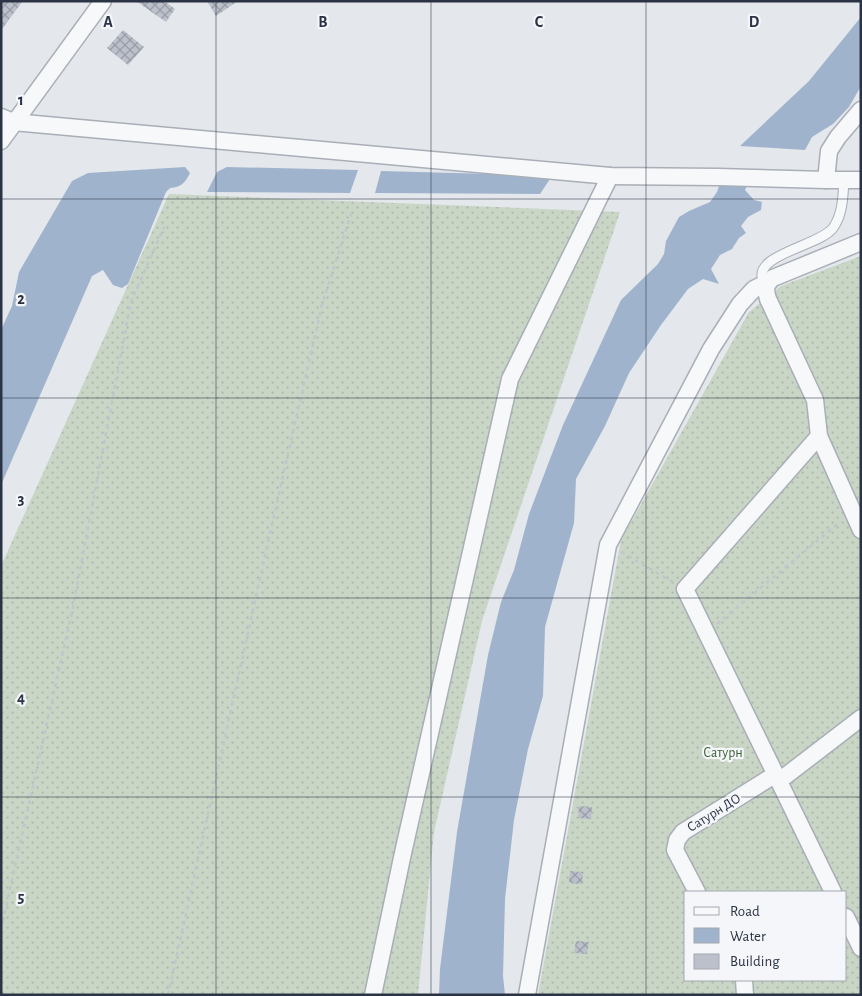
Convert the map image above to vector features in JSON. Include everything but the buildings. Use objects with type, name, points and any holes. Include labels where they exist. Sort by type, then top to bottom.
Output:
[{"type":"street","points":[[1,141],[7,120],[103,1]]},
{"type":"street","points":[[826,180],[830,151],[838,137],[861,110]]},
{"type":"street","points":[[7,120],[610,176],[861,180]]},
{"type":"street","points":[[373,995],[403,853],[510,379],[610,176]]},
{"type":"street","points":[[861,242],[773,278],[766,283],[768,299],[815,400],[819,436],[861,530]]},
{"type":"street","points":[[527,995],[608,544],[711,349],[740,304],[754,289],[766,286]]},
{"type":"street","points":[[819,436],[685,589],[834,891]]},
{"type":"street","name":"Сатурн ДО","points":[[696,891],[675,850],[677,840],[683,832],[768,779],[778,779],[861,718]]},
{"type":"street","points":[[847,919],[861,948]]},
{"type":"street","points":[[744,981],[745,995]]},
{"type":"lane","points":[[766,286],[762,280],[761,271],[766,264],[788,252],[815,241],[832,229],[842,210],[844,179]]},
{"type":"path","points":[[168,995],[320,314],[351,214]]},
{"type":"path","points":[[1,930],[73,607],[131,302],[164,227]]},
{"type":"path","points":[[706,633],[852,511]]},
{"type":"path","points":[[608,544],[685,589]]},
{"type":"green space","points":[[169,194],[620,212],[482,621],[434,832],[418,995],[1,995],[1,566]]},
{"type":"green space","name":"Сатурн","points":[[861,256],[861,995],[538,995],[621,540],[749,312],[781,286]]},
{"type":"water","points":[[861,17],[861,86],[849,107],[833,124],[812,137],[805,150],[740,146],[809,81]]},
{"type":"water","points":[[185,167],[190,173],[182,184],[170,188],[166,192],[128,284],[122,288],[113,285],[103,270],[92,276],[1,485],[1,330],[12,306],[19,272],[72,181],[88,173]]},
{"type":"water","points":[[227,167],[358,170],[350,193],[207,192],[217,172]]},
{"type":"water","points":[[381,171],[533,175],[550,179],[540,194],[375,193]]},
{"type":"water","points":[[720,183],[748,183],[745,190],[754,200],[762,202],[761,210],[748,217],[741,226],[746,233],[739,238],[732,249],[720,255],[711,269],[719,284],[703,279],[688,289],[661,325],[629,373],[605,426],[576,479],[574,523],[545,627],[543,696],[528,749],[514,820],[505,899],[503,976],[505,995],[439,995],[440,969],[457,832],[488,655],[501,602],[514,570],[529,514],[563,425],[621,300],[658,264],[664,254],[666,241],[679,217],[710,202],[717,192]]}]
